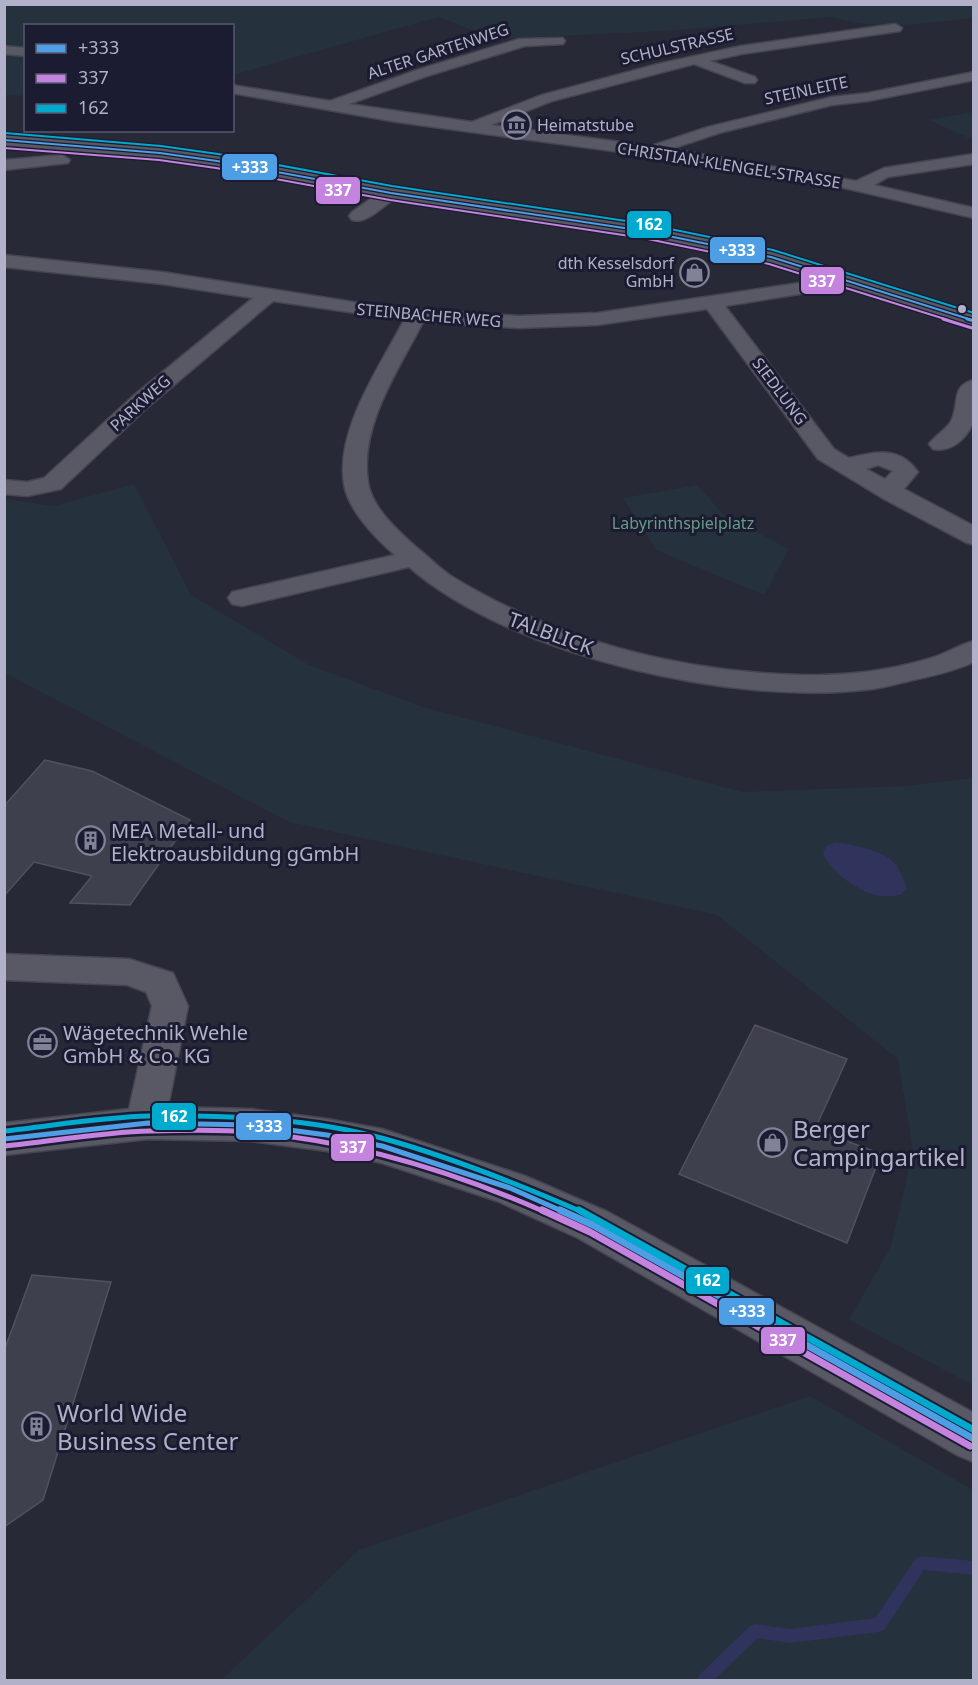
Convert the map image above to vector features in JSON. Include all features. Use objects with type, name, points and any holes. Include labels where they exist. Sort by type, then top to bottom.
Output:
[{"type":"street","name":"SCHULSTRASSE","points":[[475,127],[499,115],[548,98],[695,60],[777,44],[895,28]]},
{"type":"street","name":"ALTER GARTENWEG","points":[[332,105],[422,73],[524,42],[558,41]]},
{"type":"street","points":[[4,50],[24,52]]},
{"type":"street","points":[[695,60],[750,80]]},
{"type":"street","name":"STEINLEITE","points":[[648,151],[714,130],[832,101],[868,97],[974,76]]},
{"type":"street","name":"CHRISTIAN-KLENGEL-STRASSE","points":[[234,89],[475,127],[710,159],[859,186],[974,213]]},
{"type":"street","points":[[4,140],[217,161],[391,193],[644,231],[744,250],[853,281],[974,321]]},
{"type":"street","points":[[4,165],[75,159],[99,148]]},
{"type":"street","points":[[52,177],[75,159]]},
{"type":"street","points":[[859,186],[884,173],[974,159]]},
{"type":"street","points":[[358,216],[391,193]]},
{"type":"street","name":"STEINBACHER WEG","points":[[4,261],[162,278],[416,316],[518,322],[597,319],[853,281]]},
{"type":"street","name":"PARKWEG","points":[[4,487],[27,489],[52,484],[140,402],[269,295]]},
{"type":"street","name":"SIEDLUNG","points":[[713,303],[826,454],[892,494],[974,537]]},
{"type":"street","name":"TALBLICK","points":[[416,316],[369,408],[361,430],[355,477],[357,488],[376,522],[410,559],[465,596],[530,629],[622,657],[685,671],[792,683],[847,684],[911,674],[966,656],[974,649]]},
{"type":"street","points":[[941,444],[954,434],[966,415],[970,404],[968,390],[974,386]]},
{"type":"street","points":[[242,598],[410,559]]},
{"type":"street","points":[[4,967],[129,972],[160,983],[170,1006],[149,1099],[148,1123]]},
{"type":"street","points":[[4,1139],[148,1123],[251,1125],[327,1135],[382,1146],[510,1188],[593,1225],[974,1438]]},
{"type":"green space","points":[[5,4],[974,5],[973,18],[920,24],[867,24],[832,17],[664,31],[496,39],[438,17],[234,75],[234,24],[24,24],[24,49],[5,47]]},
{"type":"green space","points":[[4,54],[24,55],[24,96],[5,95]]},
{"type":"green space","points":[[973,112],[973,140],[929,120]]},
{"type":"green space","points":[[134,484],[191,595],[309,665],[423,707],[743,792],[907,786],[973,778],[973,1385],[849,1320],[891,1246],[913,1151],[898,1059],[717,915],[289,822],[5,673],[5,499],[54,506]]},
{"type":"green space","name":"Labyrinthspielplatz","points":[[697,485],[725,516],[789,549],[764,595],[656,550],[623,498]]},
{"type":"green space","points":[[810,1396],[973,1490],[973,1680],[221,1680],[359,1550]]},
{"type":"water","points":[[835,842],[869,849],[892,860],[907,889],[900,895],[882,896],[864,891],[847,881],[832,867],[823,853],[826,846]]},
{"type":"building","name":"MEA Metall- und Elektroausbildung gGmbH","points":[[45,760],[92,771],[190,820],[130,905],[70,903],[92,876],[34,862],[4,896],[4,806]]},
{"type":"building","name":"Berger Campingartikel","points":[[755,1025],[847,1059],[815,1129],[881,1154],[847,1243],[679,1174]]},
{"type":"building","name":"World Wide Business Center","points":[[32,1275],[111,1282],[43,1500],[4,1527],[4,1351]]},
{"type":"waterway","points":[[704,1680],[755,1631],[790,1636],[879,1625],[921,1563],[974,1568]]},
{"type":"transit line","name":"162","points":[[5,133],[161,146],[218,154],[392,186],[646,224],[773,250],[974,313]]},
{"type":"transit line","name":"+333","points":[[4,140],[160,153],[217,161],[391,193],[644,231],[771,257],[974,321]]},
{"type":"transit line","name":"337","points":[[4,148],[159,160],[216,168],[390,200],[643,238],[769,264],[972,328]]},
{"type":"transit line","name":"162","points":[[4,1131],[147,1116],[251,1118],[328,1128],[384,1139],[512,1181],[596,1218],[974,1430]]},
{"type":"transit line","name":"+333","points":[[4,1139],[148,1123],[251,1125],[327,1135],[382,1146],[510,1188],[593,1225],[974,1439]]},
{"type":"transit line","name":"337","points":[[5,1146],[148,1131],[250,1132],[326,1142],[380,1153],[507,1195],[590,1232],[970,1446]]},
{"type":"place","name":"Heimatstube","points":[[516,125]]},
{"type":"place","name":"dth Kesselsdorf GmbH","points":[[695,272]]},
{"type":"place","name":"MEA Metall- und Elektroausbildung gGmbH","points":[[90,841]]},
{"type":"place","name":"Wägetechnik Wehle GmbH & Co. KG","points":[[42,1043]]},
{"type":"place","name":"Berger Campingartikel","points":[[772,1142]]},
{"type":"place","name":"World Wide Business Center","points":[[36,1426]]}]
